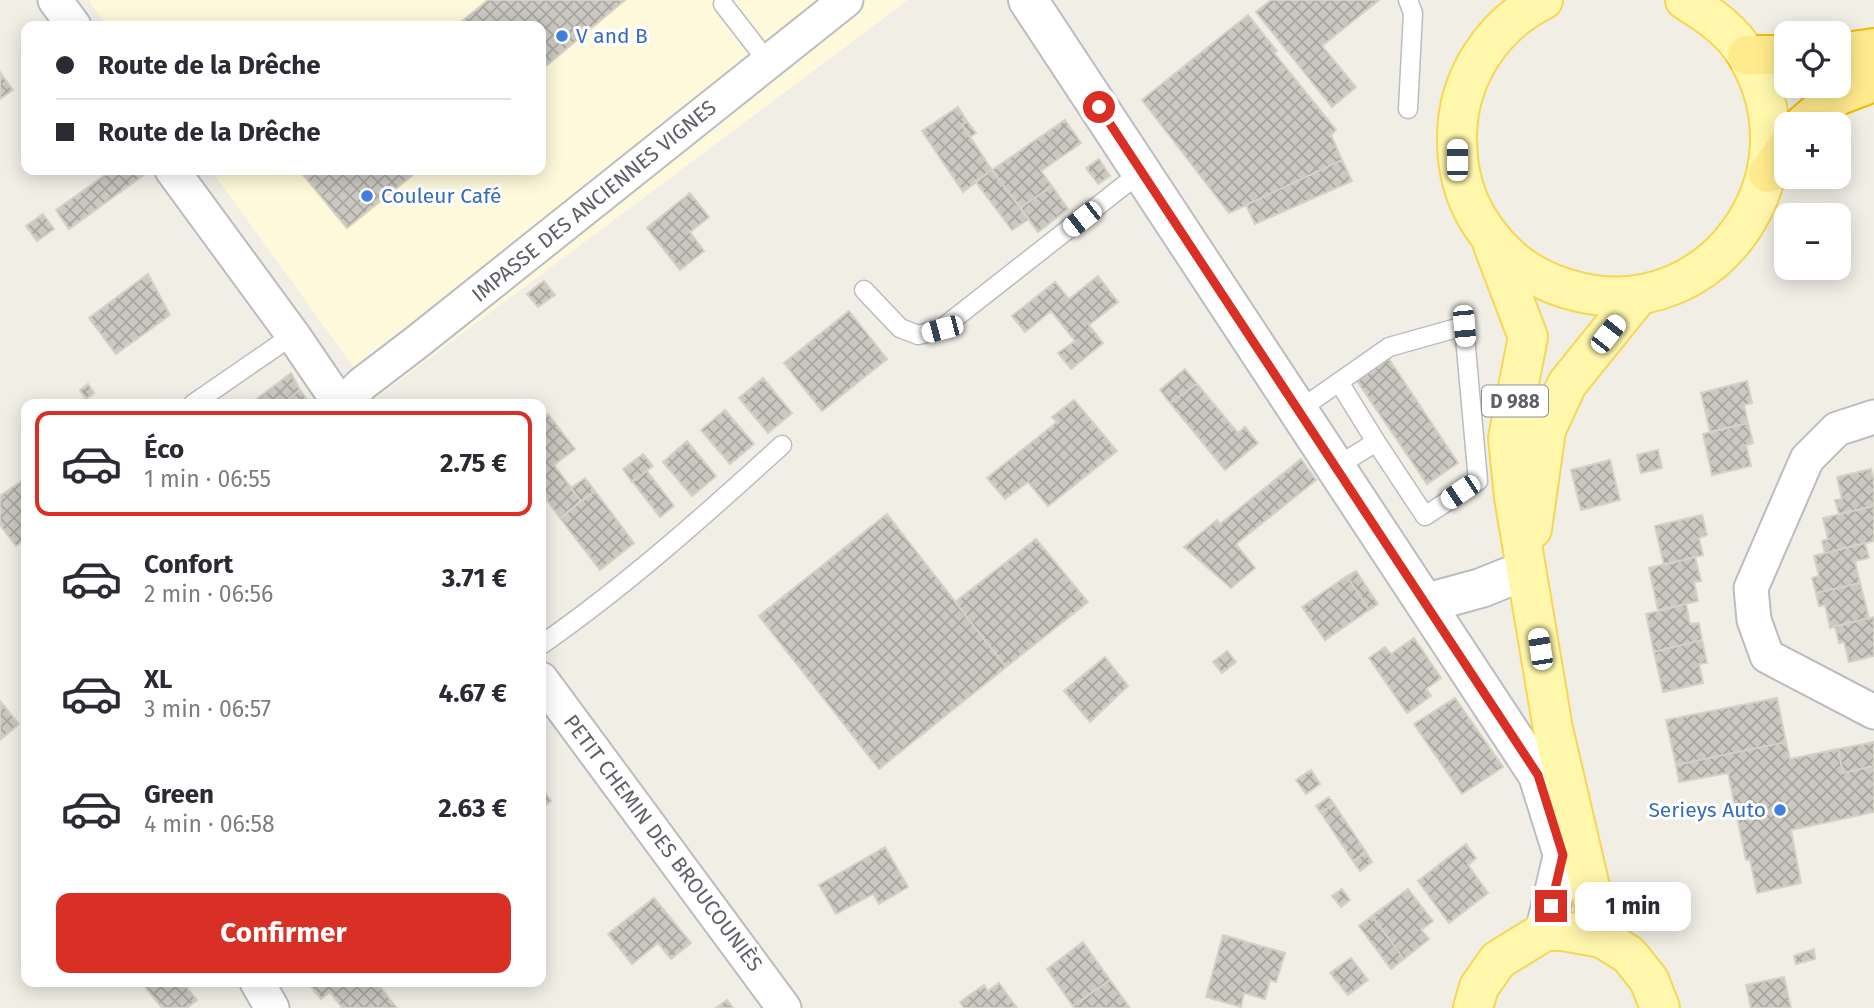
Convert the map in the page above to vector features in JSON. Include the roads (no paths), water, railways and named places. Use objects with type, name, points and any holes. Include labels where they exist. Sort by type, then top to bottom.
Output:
[{"type":"highway","points":[[1851,51],[1874,48]]},
{"type":"highway","points":[[1747,55],[1774,55]]},
{"type":"highway","points":[[1818,112],[1837,96],[1874,82]]},
{"type":"main road","points":[[1493,38],[1496,0]]},
{"type":"main road","points":[[1543,0],[1525,9],[1493,38],[1469,75],[1457,117],[1457,160],[1468,202],[1491,239],[1521,268],[1557,287],[1597,296],[1638,296],[1683,281],[1722,254],[1751,217],[1774,167]]},
{"type":"main road","points":[[1685,0],[1717,20],[1747,55],[1764,92],[1774,146]]},
{"type":"main road","name":"D 988","points":[[1491,239],[1528,337],[1508,438],[1526,570]]},
{"type":"main road","name":"D 988","points":[[1526,570],[1546,430],[1567,384],[1638,296]]},
{"type":"main road","points":[[1526,570],[1553,729],[1602,938]]},
{"type":"main road","points":[[1473,1008],[1479,987],[1498,960],[1545,932],[1563,932],[1602,938],[1629,955],[1649,980],[1660,1008]]},
{"type":"street","points":[[55,0],[70,21]]},
{"type":"street","name":"IMPASSE DES ANCIENNES VIGNES","points":[[346,399],[846,0]]},
{"type":"street","points":[[1028,0],[1538,775],[1563,855],[1545,932]]},
{"type":"street","points":[[176,175],[338,399]]},
{"type":"street","points":[[1874,417],[1837,429],[1807,459],[1751,588],[1754,620],[1767,656],[1874,712]]},
{"type":"street","points":[[1426,603],[1481,588],[1526,570]]},
{"type":"street","name":"PETIT CHEMIN DES BROUCOUNIÈS","points":[[546,686],[784,1008]]},
{"type":"street","points":[[260,987],[272,1008]]},
{"type":"lane","points":[[1408,0],[1413,13],[1408,109]]},
{"type":"lane","points":[[723,4],[768,62]]},
{"type":"lane","points":[[864,290],[900,328],[918,335],[942,329],[1142,172]]},
{"type":"lane","points":[[1299,410],[1339,382],[1389,347],[1464,326],[1478,481],[1425,516],[1339,382]]},
{"type":"lane","points":[[200,399],[293,335]]},
{"type":"lane","points":[[1336,467],[1376,442]]},
{"type":"lane","points":[[546,641],[593,608],[690,529],[782,445]]},
{"type":"place","name":"V and B","points":[[562,36]]},
{"type":"place","name":"Couleur Café","points":[[367,196]]},
{"type":"place","name":"Serieys Auto","points":[[1780,810]]}]
